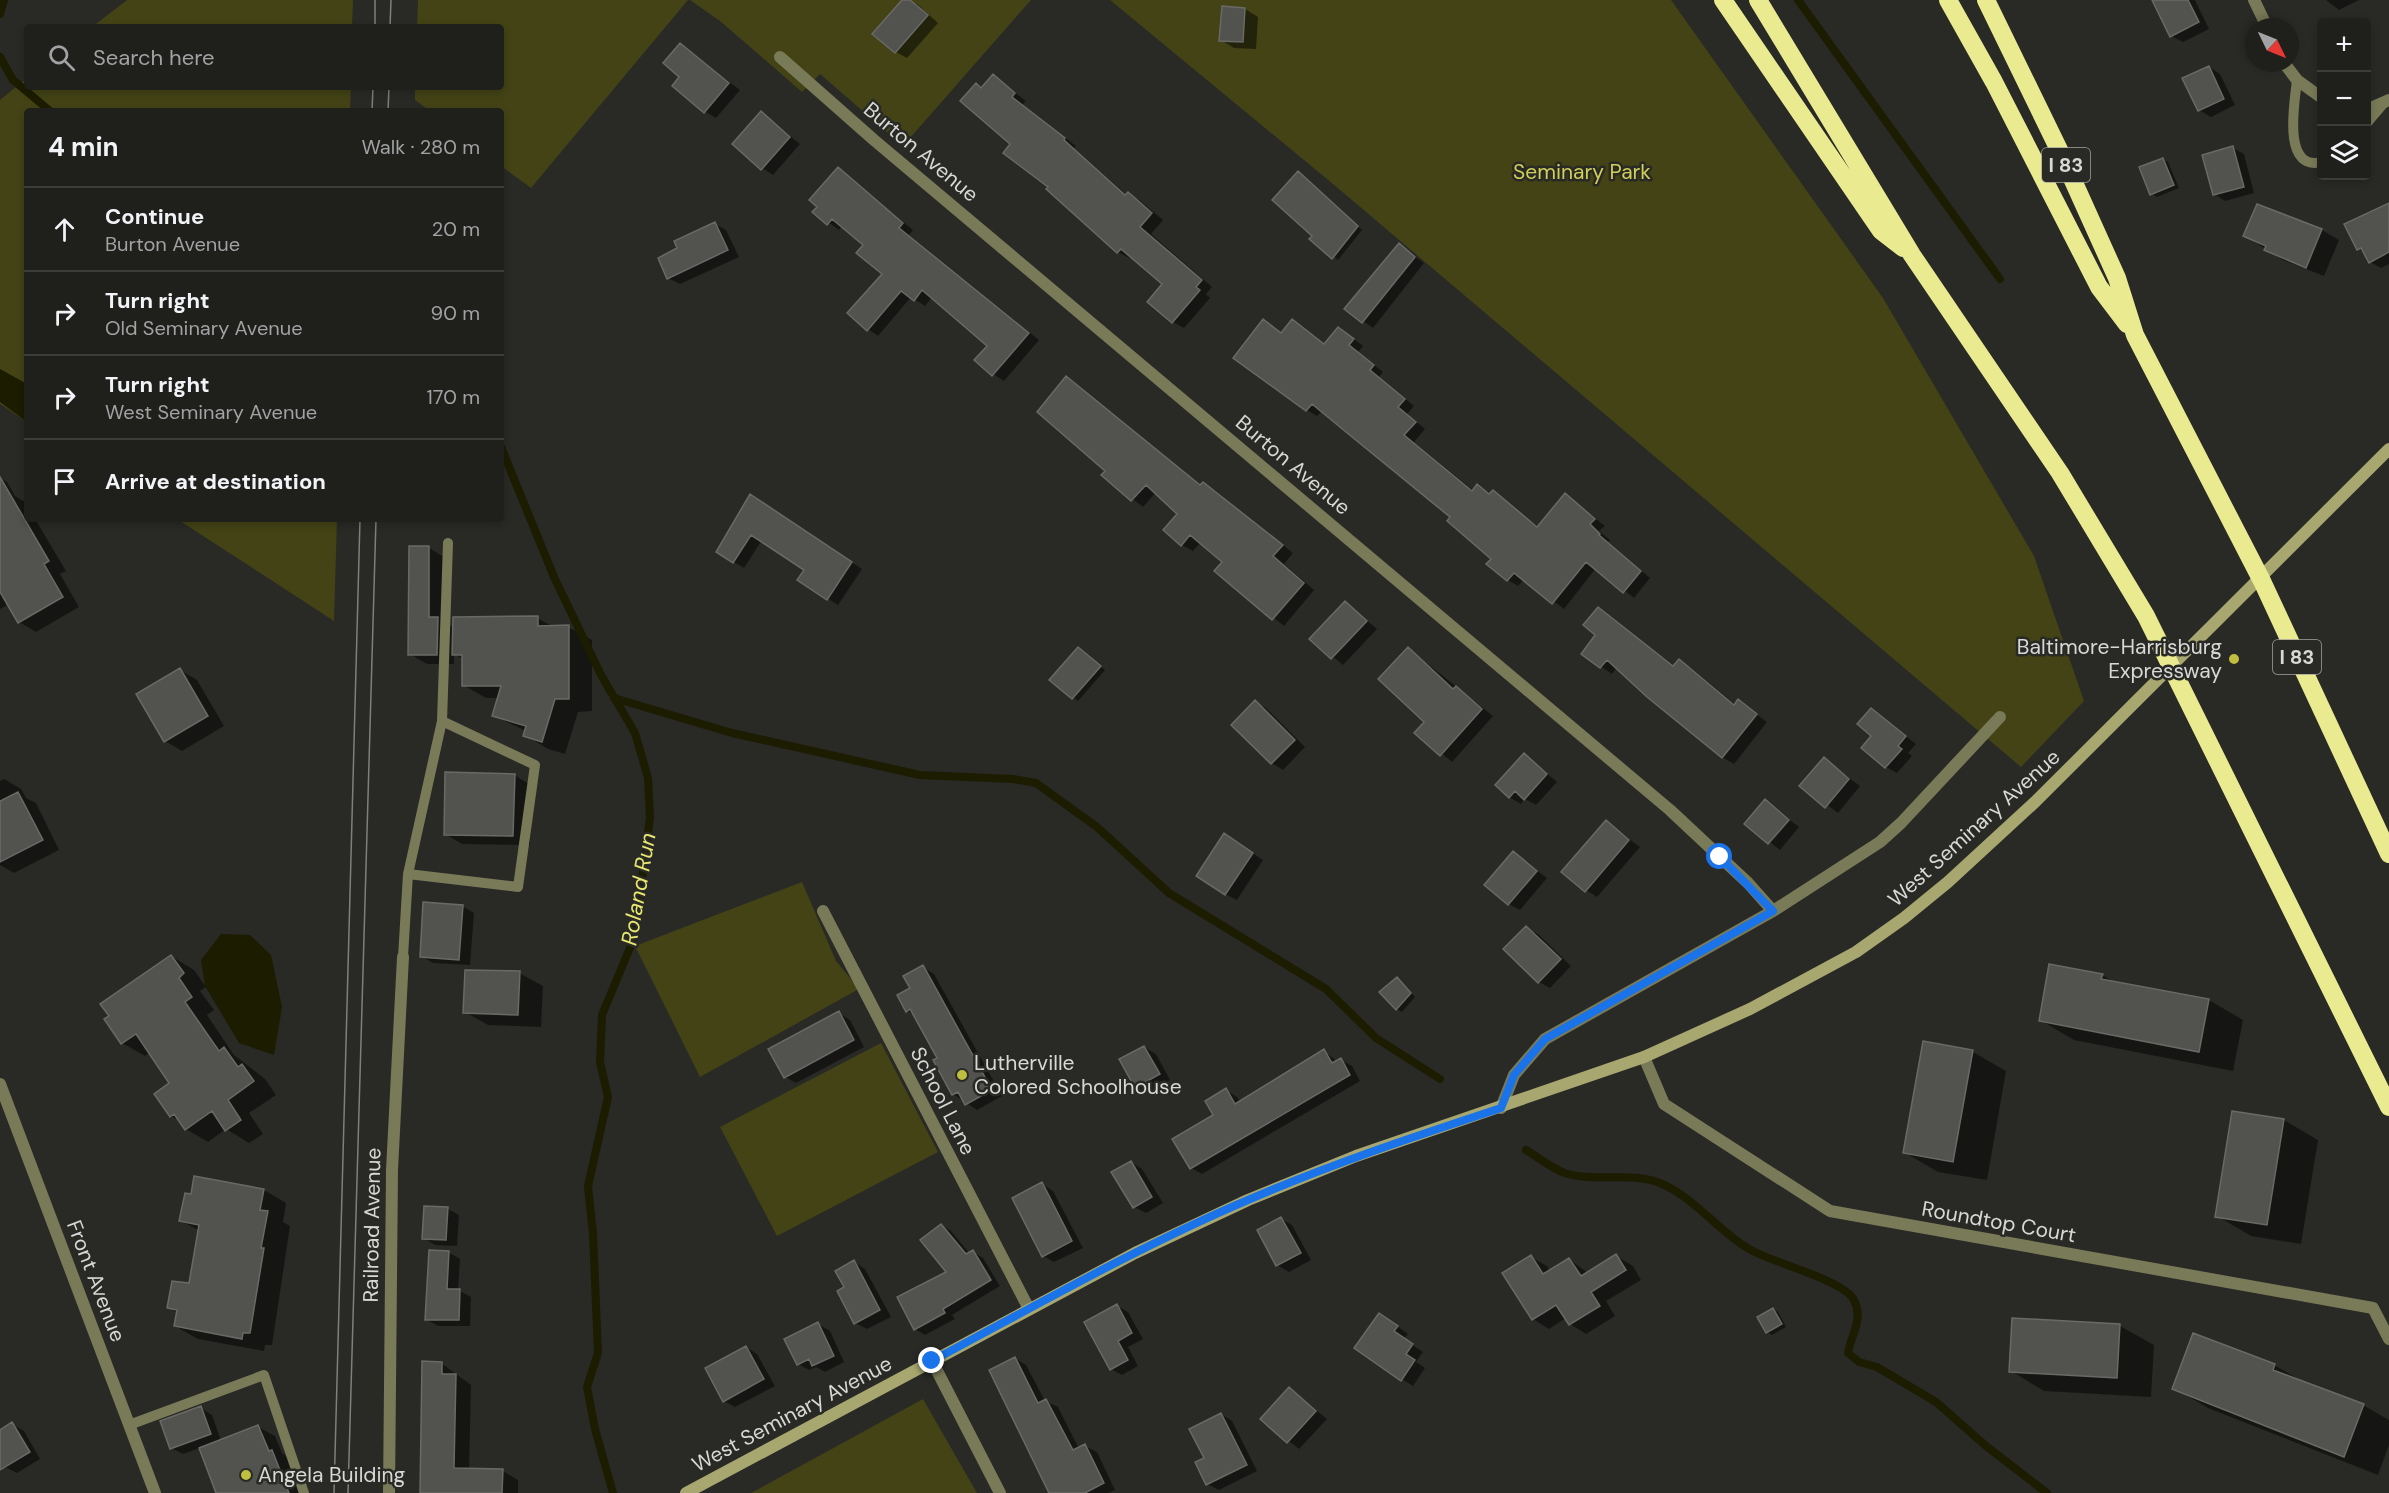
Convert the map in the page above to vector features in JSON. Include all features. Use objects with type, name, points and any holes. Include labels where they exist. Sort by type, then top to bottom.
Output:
[{"type":"highway","points":[[1723,0],[1881,231],[1912,255]]},
{"type":"highway","points":[[1758,0],[1912,255],[2060,473],[2146,616],[2389,1107]]},
{"type":"highway","points":[[1948,0],[1994,82],[2099,287],[2135,335]]},
{"type":"highway","name":"I 83","points":[[1986,0],[2062,156],[2108,258],[2135,335],[2262,581],[2389,854]]},
{"type":"main road","name":"West Seminary Avenue","points":[[686,1493],[1135,1252],[1248,1200],[1356,1156],[1644,1057],[1806,981],[1904,918],[1989,846],[2389,448]]},
{"type":"street","points":[[2254,0],[2263,18]]},
{"type":"street","name":"Burton Avenue","points":[[780,57],[874,140],[1670,810],[1748,883],[1773,911]]},
{"type":"street","points":[[2291,72],[2297,80],[2317,94]]},
{"type":"street","points":[[2371,108],[2386,102]]},
{"type":"street","points":[[1501,1108],[1514,1075],[1545,1039],[1773,911],[1880,842],[1901,823],[2000,717]]},
{"type":"street","name":"School Lane","points":[[823,911],[1029,1310]]},
{"type":"street","name":"Railroad Avenue","points":[[389,1493],[392,1170],[403,957]]},
{"type":"street","name":"Roundtop Court","points":[[1644,1057],[1664,1104],[1830,1211],[2373,1308],[2389,1339]]},
{"type":"street","name":"Front Avenue","points":[[0,1084],[155,1493]]},
{"type":"street","points":[[932,1361],[1000,1493]]},
{"type":"lane","points":[[2297,80],[2292,133],[2294,146],[2302,157],[2317,164]]},
{"type":"lane","points":[[2371,119],[2386,102]]},
{"type":"lane","points":[[403,957],[408,874],[442,721],[448,543]]},
{"type":"lane","points":[[408,874],[518,887],[536,765],[442,721]]},
{"type":"lane","points":[[129,1425],[264,1375],[304,1493]]},
{"type":"green space","points":[[127,0],[353,0],[352,24],[96,24]]},
{"type":"green space","points":[[418,0],[688,0],[531,188],[504,168],[504,108],[426,108],[415,100],[415,90],[504,90],[504,24],[417,24]]},
{"type":"green space","points":[[690,0],[1031,0],[903,146],[820,74],[802,92],[720,21]]},
{"type":"green space","name":"Seminary Park","points":[[1110,0],[1671,0],[1883,298],[2034,556],[2084,701],[2021,767],[1333,184]]},
{"type":"green space","points":[[24,80],[24,90],[351,90],[350,108],[24,108],[24,420],[0,404],[0,100]]},
{"type":"green space","points":[[182,522],[337,522],[334,621]]},
{"type":"green space","points":[[802,882],[836,961],[859,989],[700,1077],[635,946]]},
{"type":"green space","points":[[881,1043],[938,1152],[777,1236],[720,1127]]},
{"type":"green space","points":[[923,1399],[977,1493],[751,1493]]},
{"type":"shaded area","points":[[0,369],[24,382],[24,420],[0,402]]},
{"type":"shaded area","points":[[221,934],[250,935],[271,955],[282,1007],[274,1055],[239,1043],[205,986],[201,960]]},
{"type":"building","points":[[902,0],[910,0],[928,15],[895,53],[872,34]]},
{"type":"building","points":[[2152,0],[2188,0],[2199,22],[2170,37]]},
{"type":"building","points":[[1222,6],[1245,8],[1243,42],[1219,41]]},
{"type":"building","points":[[680,43],[729,83],[704,113],[672,86],[679,77],[663,63]]},
{"type":"building","points":[[2209,66],[2224,99],[2198,111],[2182,78]]},
{"type":"building","points":[[993,74],[1015,93],[1012,97],[1065,138],[1064,140],[1125,195],[1128,192],[1152,213],[1140,227],[1202,280],[1196,287],[1200,290],[1172,323],[1147,302],[1162,284],[1121,249],[1117,253],[1046,189],[1048,187],[1003,153],[1010,144],[960,101],[976,83],[981,88]]},
{"type":"building","points":[[761,111],[790,137],[761,170],[732,144]]},
{"type":"building","points":[[2233,146],[2244,187],[2213,195],[2202,155]]},
{"type":"building","points":[[2163,158],[2174,185],[2150,195],[2139,167]]},
{"type":"building","points":[[838,167],[903,223],[899,228],[1029,333],[992,376],[974,360],[987,346],[922,290],[914,301],[901,291],[867,331],[847,313],[882,274],[856,253],[863,245],[832,219],[827,225],[812,212],[817,207],[809,200]]},
{"type":"building","points":[[1298,171],[1358,226],[1332,259],[1309,239],[1312,236],[1272,200]]},
{"type":"building","points":[[2389,203],[2389,252],[2369,263],[2361,248],[2357,250],[2344,224]]},
{"type":"building","points":[[2257,204],[2322,229],[2306,268],[2264,250],[2266,246],[2243,236]]},
{"type":"building","points":[[715,222],[728,250],[667,279],[658,258],[677,248],[674,241]]},
{"type":"building","points":[[1399,243],[1415,257],[1362,323],[1344,309]]},
{"type":"building","points":[[1263,319],[1281,333],[1292,319],[1324,344],[1338,327],[1354,339],[1349,345],[1374,365],[1370,370],[1405,399],[1398,407],[1416,422],[1404,435],[1472,491],[1477,484],[1489,494],[1493,490],[1537,527],[1565,493],[1595,519],[1590,524],[1599,535],[1641,571],[1623,593],[1586,562],[1552,604],[1514,573],[1507,581],[1486,564],[1491,559],[1447,521],[1450,517],[1312,404],[1306,411],[1233,358]]},
{"type":"building","points":[[1066,376],[1200,485],[1203,482],[1283,545],[1273,556],[1304,583],[1272,620],[1214,571],[1222,562],[1190,535],[1181,546],[1163,530],[1177,514],[1146,485],[1131,501],[1101,475],[1105,471],[1037,412]]},
{"type":"building","points":[[0,477],[24,518],[24,522],[26,522],[49,561],[44,564],[63,597],[18,623],[0,592]]},
{"type":"building","points":[[750,494],[852,562],[827,600],[797,580],[804,570],[751,535],[733,563],[716,552]]},
{"type":"building","points":[[409,546],[429,546],[429,617],[438,617],[437,655],[408,655]]},
{"type":"building","points":[[1345,601],[1367,621],[1331,659],[1309,639]]},
{"type":"building","points":[[1598,607],[1673,666],[1679,659],[1734,705],[1738,699],[1757,714],[1722,758],[1647,697],[1607,660],[1600,668],[1581,654],[1595,635],[1583,625]]},
{"type":"building","points":[[538,616],[538,626],[569,625],[569,699],[555,699],[542,742],[523,736],[526,726],[492,716],[501,686],[462,686],[462,655],[452,655],[453,617]]},
{"type":"building","points":[[1078,647],[1101,666],[1072,699],[1049,680]]},
{"type":"building","points":[[1408,647],[1453,689],[1456,686],[1482,709],[1440,756],[1414,733],[1424,722],[1378,679]]},
{"type":"building","points":[[180,668],[208,716],[164,742],[136,694]]},
{"type":"building","points":[[1255,700],[1295,740],[1271,764],[1231,725]]},
{"type":"building","points":[[1871,708],[1906,736],[1898,746],[1902,749],[1885,768],[1861,748],[1871,736],[1857,724]]},
{"type":"building","points":[[1524,753],[1547,774],[1524,800],[1515,791],[1509,798],[1495,785]]},
{"type":"building","points":[[1824,757],[1849,779],[1825,808],[1799,786]]},
{"type":"building","points":[[445,772],[515,774],[513,836],[444,835]]},
{"type":"building","points":[[18,792],[43,840],[0,862],[0,801]]},
{"type":"building","points":[[1765,799],[1789,820],[1768,844],[1744,824]]},
{"type":"building","points":[[1606,820],[1629,840],[1585,892],[1561,872]]},
{"type":"building","points":[[1224,833],[1253,853],[1225,895],[1196,876]]},
{"type":"building","points":[[1513,851],[1537,871],[1508,905],[1484,885]]},
{"type":"building","points":[[423,902],[463,905],[459,960],[420,957]]},
{"type":"building","points":[[1526,926],[1561,959],[1538,983],[1503,949]]},
{"type":"building","points":[[171,955],[184,973],[179,978],[192,997],[185,1002],[219,1051],[224,1047],[238,1067],[242,1064],[254,1081],[228,1100],[241,1120],[225,1131],[212,1111],[185,1130],[174,1114],[170,1117],[154,1094],[169,1083],[136,1034],[121,1044],[104,1019],[109,1016],[100,1004]]},
{"type":"building","points":[[2049,964],[2103,974],[2101,979],[2209,999],[2199,1052],[2039,1021]]},
{"type":"building","points":[[923,965],[992,1090],[965,1105],[958,1092],[952,1095],[933,1060],[937,1058],[910,1009],[906,1012],[897,995],[910,988],[903,976]]},
{"type":"building","points":[[465,970],[520,971],[518,1015],[463,1013]]},
{"type":"building","points":[[1397,977],[1411,993],[1396,1010],[1379,992]]},
{"type":"building","points":[[839,1011],[854,1040],[784,1078],[768,1049]]},
{"type":"building","points":[[1923,1041],[1973,1050],[1953,1162],[1903,1153]]},
{"type":"building","points":[[1144,1046],[1160,1074],[1135,1088],[1119,1059]]},
{"type":"building","points":[[1324,1049],[1332,1063],[1341,1058],[1350,1075],[1190,1169],[1172,1139],[1213,1115],[1205,1101],[1226,1088],[1235,1104]]},
{"type":"building","points":[[2232,1111],[2284,1119],[2267,1225],[2215,1217]]},
{"type":"building","points":[[1131,1161],[1152,1197],[1133,1208],[1111,1172]]},
{"type":"building","points":[[194,1176],[264,1189],[260,1210],[268,1211],[261,1248],[264,1248],[250,1333],[243,1333],[242,1339],[174,1326],[177,1310],[167,1308],[172,1281],[189,1283],[199,1225],[179,1221],[185,1193],[191,1194]]},
{"type":"building","points":[[1042,1182],[1072,1241],[1042,1257],[1012,1198]]},
{"type":"building","points":[[424,1206],[448,1207],[446,1240],[422,1239]]},
{"type":"building","points":[[1281,1217],[1301,1253],[1276,1266],[1257,1230]]},
{"type":"building","points":[[941,1224],[966,1254],[973,1250],[991,1280],[943,1309],[945,1313],[914,1330],[897,1297],[946,1272],[920,1240]]},
{"type":"building","points":[[429,1250],[449,1251],[447,1289],[460,1289],[459,1320],[425,1320]]},
{"type":"building","points":[[1616,1254],[1626,1270],[1591,1292],[1600,1306],[1569,1325],[1556,1305],[1532,1320],[1502,1273],[1531,1255],[1543,1274],[1569,1258],[1581,1276]]},
{"type":"building","points":[[854,1260],[880,1310],[854,1324],[837,1291],[844,1287],[835,1271]]},
{"type":"building","points":[[1117,1304],[1132,1333],[1118,1341],[1128,1360],[1110,1370],[1084,1322]]},
{"type":"building","points":[[1773,1308],[1782,1324],[1766,1333],[1757,1317]]},
{"type":"building","points":[[1379,1313],[1398,1326],[1394,1331],[1413,1344],[1406,1354],[1415,1360],[1401,1381],[1354,1348]]},
{"type":"building","points":[[2012,1318],[2120,1324],[2117,1378],[2009,1372]]},
{"type":"building","points":[[818,1322],[834,1356],[812,1366],[809,1359],[797,1365],[784,1339]]},
{"type":"building","points":[[2193,1333],[2275,1364],[2273,1370],[2364,1404],[2344,1457],[2172,1389]]},
{"type":"building","points":[[746,1346],[764,1379],[723,1402],[705,1368]]},
{"type":"building","points":[[1015,1357],[1038,1403],[1046,1399],[1073,1450],[1085,1444],[1104,1483],[1085,1493],[1049,1493],[989,1370]]},
{"type":"building","points":[[422,1361],[442,1362],[442,1374],[456,1374],[454,1468],[503,1469],[502,1493],[420,1493]]},
{"type":"building","points":[[1289,1387],[1316,1411],[1287,1443],[1260,1419]]},
{"type":"building","points":[[201,1406],[211,1434],[170,1449],[160,1421]]},
{"type":"building","points":[[1221,1413],[1247,1465],[1206,1485],[1195,1462],[1204,1458],[1189,1429]]},
{"type":"building","points":[[12,1422],[30,1452],[0,1470],[0,1430]]},
{"type":"building","name":"Angela Building","points":[[258,1425],[269,1451],[272,1450],[289,1493],[216,1493],[199,1448]]},
{"type":"waterway","points":[[0,14],[4,0]]},
{"type":"waterway","points":[[1798,0],[2000,279]]},
{"type":"waterway","name":"Roland Run","points":[[0,57],[13,80],[24,89]]},
{"type":"waterway","name":"Roland Run","points":[[25,90],[46,108]]},
{"type":"waterway","name":"Roland Run","points":[[504,454],[554,577],[601,675],[635,733],[648,778],[650,818],[634,938],[602,1015],[600,1062],[608,1097],[588,1186],[593,1234],[598,1353],[587,1387],[595,1429],[613,1493]]},
{"type":"waterway","points":[[614,698],[732,733],[920,775],[1013,779],[1036,783],[1097,827],[1169,893],[1326,989],[1376,1038],[1440,1079]]},
{"type":"waterway","points":[[1526,1150],[1550,1166],[1577,1176],[1636,1178],[1660,1183],[1685,1198],[1745,1247],[1838,1286],[1848,1293],[1857,1307],[1857,1321],[1848,1353],[1859,1362],[1877,1367],[1936,1402],[1986,1446],[2047,1493]]},
{"type":"tram line","points":[[375,0],[375,24]]},
{"type":"tram line","points":[[390,24],[391,0]]},
{"type":"tram line","points":[[372,108],[373,90]]},
{"type":"tram line","points":[[388,108],[389,90]]},
{"type":"tram line","points":[[334,1493],[360,522]]},
{"type":"tram line","points":[[348,1493],[376,522]]},
{"type":"place","name":"Baltimore-Harrisburg Expressway","points":[[2234,659]]},
{"type":"place","name":"Lutherville Colored Schoolhouse","points":[[962,1075]]},
{"type":"place","name":"Angela Building","points":[[246,1475]]},
{"type":"route","points":[[932,1361],[1135,1252],[1248,1200],[1356,1156],[1501,1108],[1514,1075],[1545,1039],[1773,911],[1720,857]]}]
